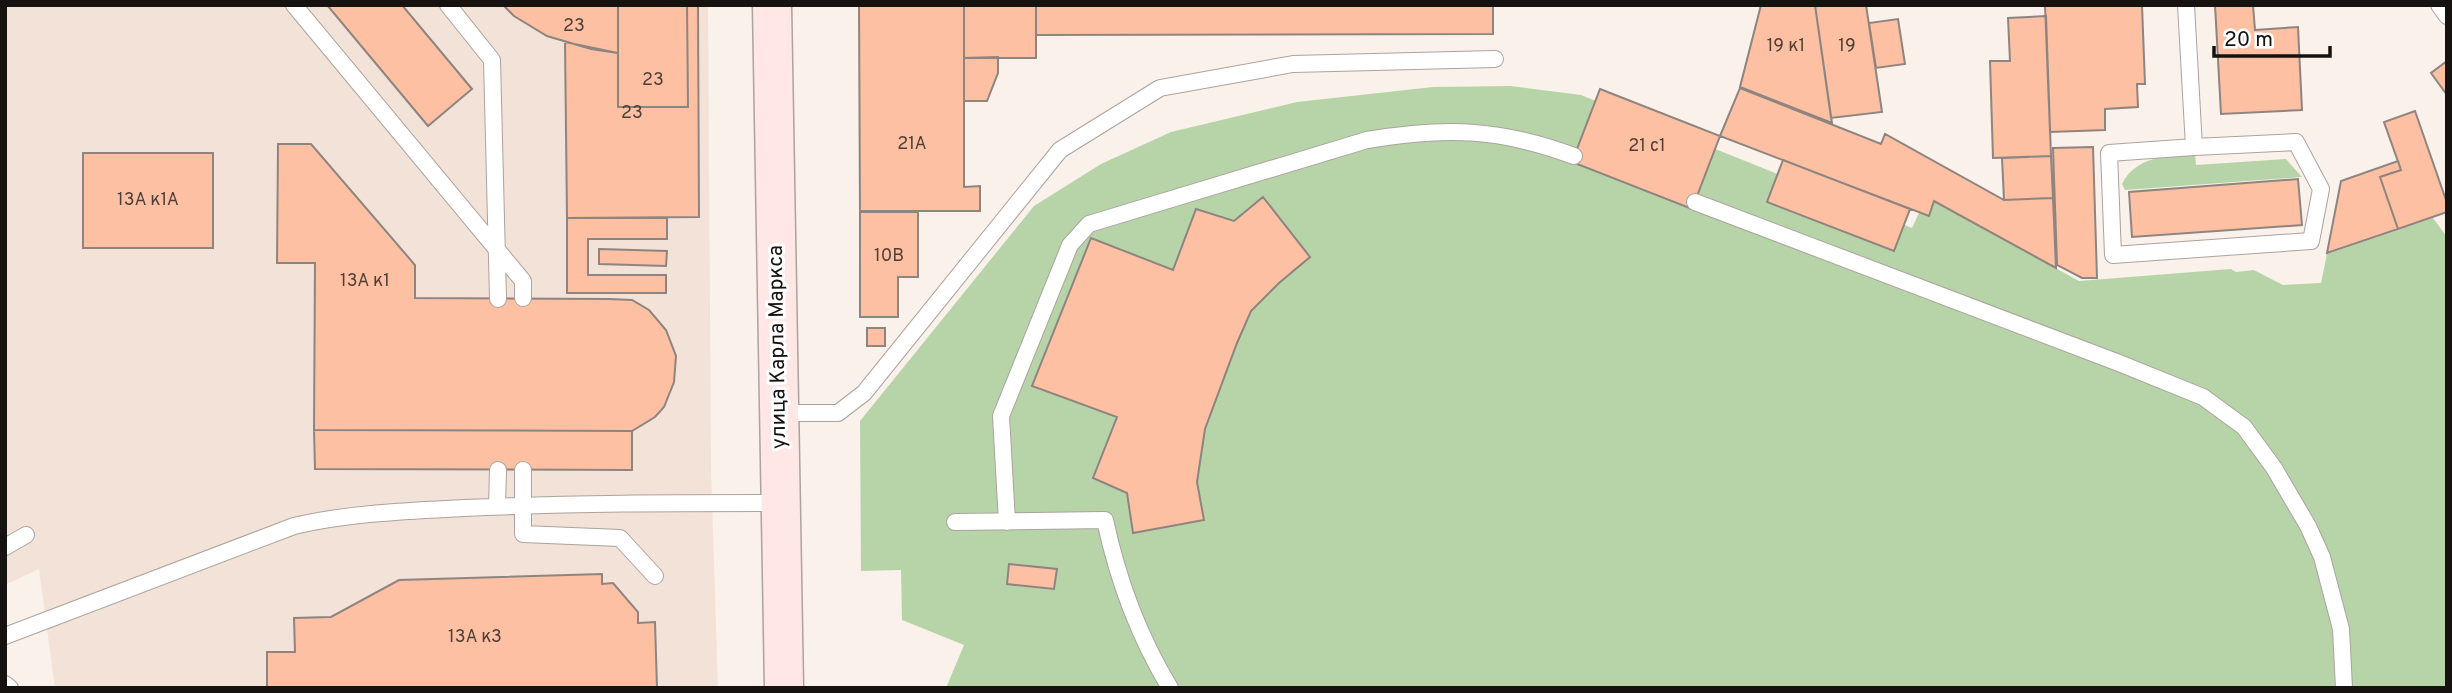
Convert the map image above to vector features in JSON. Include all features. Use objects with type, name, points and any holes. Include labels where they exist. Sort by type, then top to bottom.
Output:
[{"type":"main road","name":"улица Карла Маркса","points":[[772,5],[784,688]]},
{"type":"lane","points":[[294,5],[523,281],[523,299]]},
{"type":"lane","points":[[449,5],[492,60],[498,299]]},
{"type":"lane","points":[[2186,5],[2194,147]]},
{"type":"lane","points":[[2439,5],[2447,16]]},
{"type":"lane","points":[[779,413],[838,413],[864,393],[1060,150],[1160,88],[1293,64],[1494,59]]},
{"type":"lane","points":[[1007,522],[1002,416],[1070,245],[1089,224],[1367,140],[1409,133],[1489,133],[1524,140],[1574,156]]},
{"type":"lane","points":[[2296,142],[2321,189],[2311,241],[2113,254],[2109,152],[2194,147],[2296,142]]},
{"type":"lane","points":[[1695,202],[2191,392],[2203,397],[2244,427],[2274,468],[2308,526],[2322,557],[2341,629],[2344,688]]},
{"type":"lane","points":[[498,470],[498,506]]},
{"type":"lane","points":[[523,470],[523,534],[620,538],[655,576]]},
{"type":"lane","points":[[5,636],[294,526],[333,517],[569,503],[781,503]]},
{"type":"lane","points":[[955,522],[1105,520],[1127,602],[1152,658],[1170,688]]},
{"type":"lane","points":[[5,547],[26,535]]},
{"type":"lane","points":[[5,684],[10,688]]},
{"type":"shaded area","points":[[5,5],[708,5],[711,470],[718,688],[55,688],[39,569],[5,585]]},
{"type":"green space","points":[[1511,86],[1581,95],[1912,228],[1919,213],[1929,216],[1934,201],[2079,281],[2231,269],[2236,272],[2254,270],[2283,285],[2321,283],[2327,254],[2433,218],[2447,237],[2447,688],[946,688],[964,645],[902,620],[901,570],[861,571],[860,421],[1034,206],[1101,164],[1171,132],[1297,102],[1433,87]]},
{"type":"green space","points":[[2195,153],[2196,165],[2286,159],[2302,177],[2125,190],[2122,184],[2135,168],[2153,159]]},
{"type":"building","points":[[327,5],[402,5],[472,89],[428,126]]},
{"type":"building","points":[[503,5],[618,5],[618,53],[591,49],[547,36],[514,16]]},
{"type":"building","points":[[618,5],[687,5],[688,107],[618,107]]},
{"type":"building","points":[[687,5],[698,5],[699,217],[567,218],[565,42],[618,53],[618,107],[688,107]]},
{"type":"building","points":[[859,5],[964,5],[964,187],[980,186],[980,211],[860,211]]},
{"type":"building","points":[[964,5],[1036,5],[1036,58],[964,58]]},
{"type":"building","points":[[1036,5],[1493,5],[1493,34],[1036,35]]},
{"type":"building","points":[[1761,5],[1815,5],[1832,123],[1740,87]]},
{"type":"building","points":[[1815,5],[1866,5],[1882,112],[1831,118]]},
{"type":"building","points":[[2045,5],[2142,5],[2145,84],[2137,84],[2138,107],[2105,109],[2105,130],[2050,132]]},
{"type":"building","points":[[2215,5],[2253,5],[2255,30],[2298,27],[2302,110],[2221,114]]},
{"type":"building","points":[[2046,16],[2051,156],[1993,158],[1990,61],[2010,61],[2008,18]]},
{"type":"building","points":[[1898,19],[1905,64],[1876,68],[1869,23]]},
{"type":"building","points":[[998,57],[998,73],[987,101],[964,101],[964,58]]},
{"type":"building","points":[[2447,61],[2447,95],[2431,73]]},
{"type":"building","points":[[1740,88],[1881,144],[1885,134],[2004,200],[2053,198],[2056,268],[1934,201],[1929,216],[1720,136]]},
{"type":"building","points":[[1600,89],[1720,136],[1692,209],[1572,162]]},
{"type":"building","points":[[2415,111],[2447,203],[2447,212],[2398,229],[2380,177],[2401,170],[2384,122]]},
{"type":"building","points":[[278,144],[311,144],[415,265],[415,298],[632,300],[649,310],[666,330],[676,356],[674,382],[664,407],[655,417],[632,431],[314,430],[315,263],[277,263]]},
{"type":"building","points":[[2093,147],[2097,278],[2082,278],[2057,265],[2053,148]]},
{"type":"building","points":[[83,153],[213,153],[213,248],[83,248]]},
{"type":"building","points":[[2051,156],[2053,198],[2004,200],[2002,158]]},
{"type":"building","points":[[1783,160],[1910,209],[1894,251],[1767,202]]},
{"type":"building","points":[[2398,161],[2401,170],[2380,177],[2398,229],[2327,253],[2341,181]]},
{"type":"building","points":[[2298,179],[2302,225],[2132,237],[2129,192]]},
{"type":"building","points":[[1263,197],[1310,257],[1251,311],[1237,343],[1205,429],[1197,482],[1204,520],[1133,533],[1127,493],[1093,478],[1117,417],[1032,386],[1091,238],[1173,270],[1196,209],[1234,221]]},
{"type":"building","points":[[860,212],[918,212],[918,277],[898,277],[898,317],[860,317]]},
{"type":"building","points":[[567,218],[667,218],[667,239],[588,239],[588,275],[666,275],[666,293],[567,293]]},
{"type":"building","points":[[599,249],[667,251],[666,266],[599,264]]},
{"type":"building","points":[[867,328],[885,328],[885,346],[867,346]]},
{"type":"building","points":[[314,430],[632,431],[632,470],[315,469]]},
{"type":"building","points":[[1009,564],[1057,569],[1054,589],[1007,584]]},
{"type":"building","points":[[602,574],[602,584],[613,583],[638,612],[638,623],[655,622],[657,688],[267,688],[267,652],[295,652],[294,618],[331,617],[399,580]]}]
